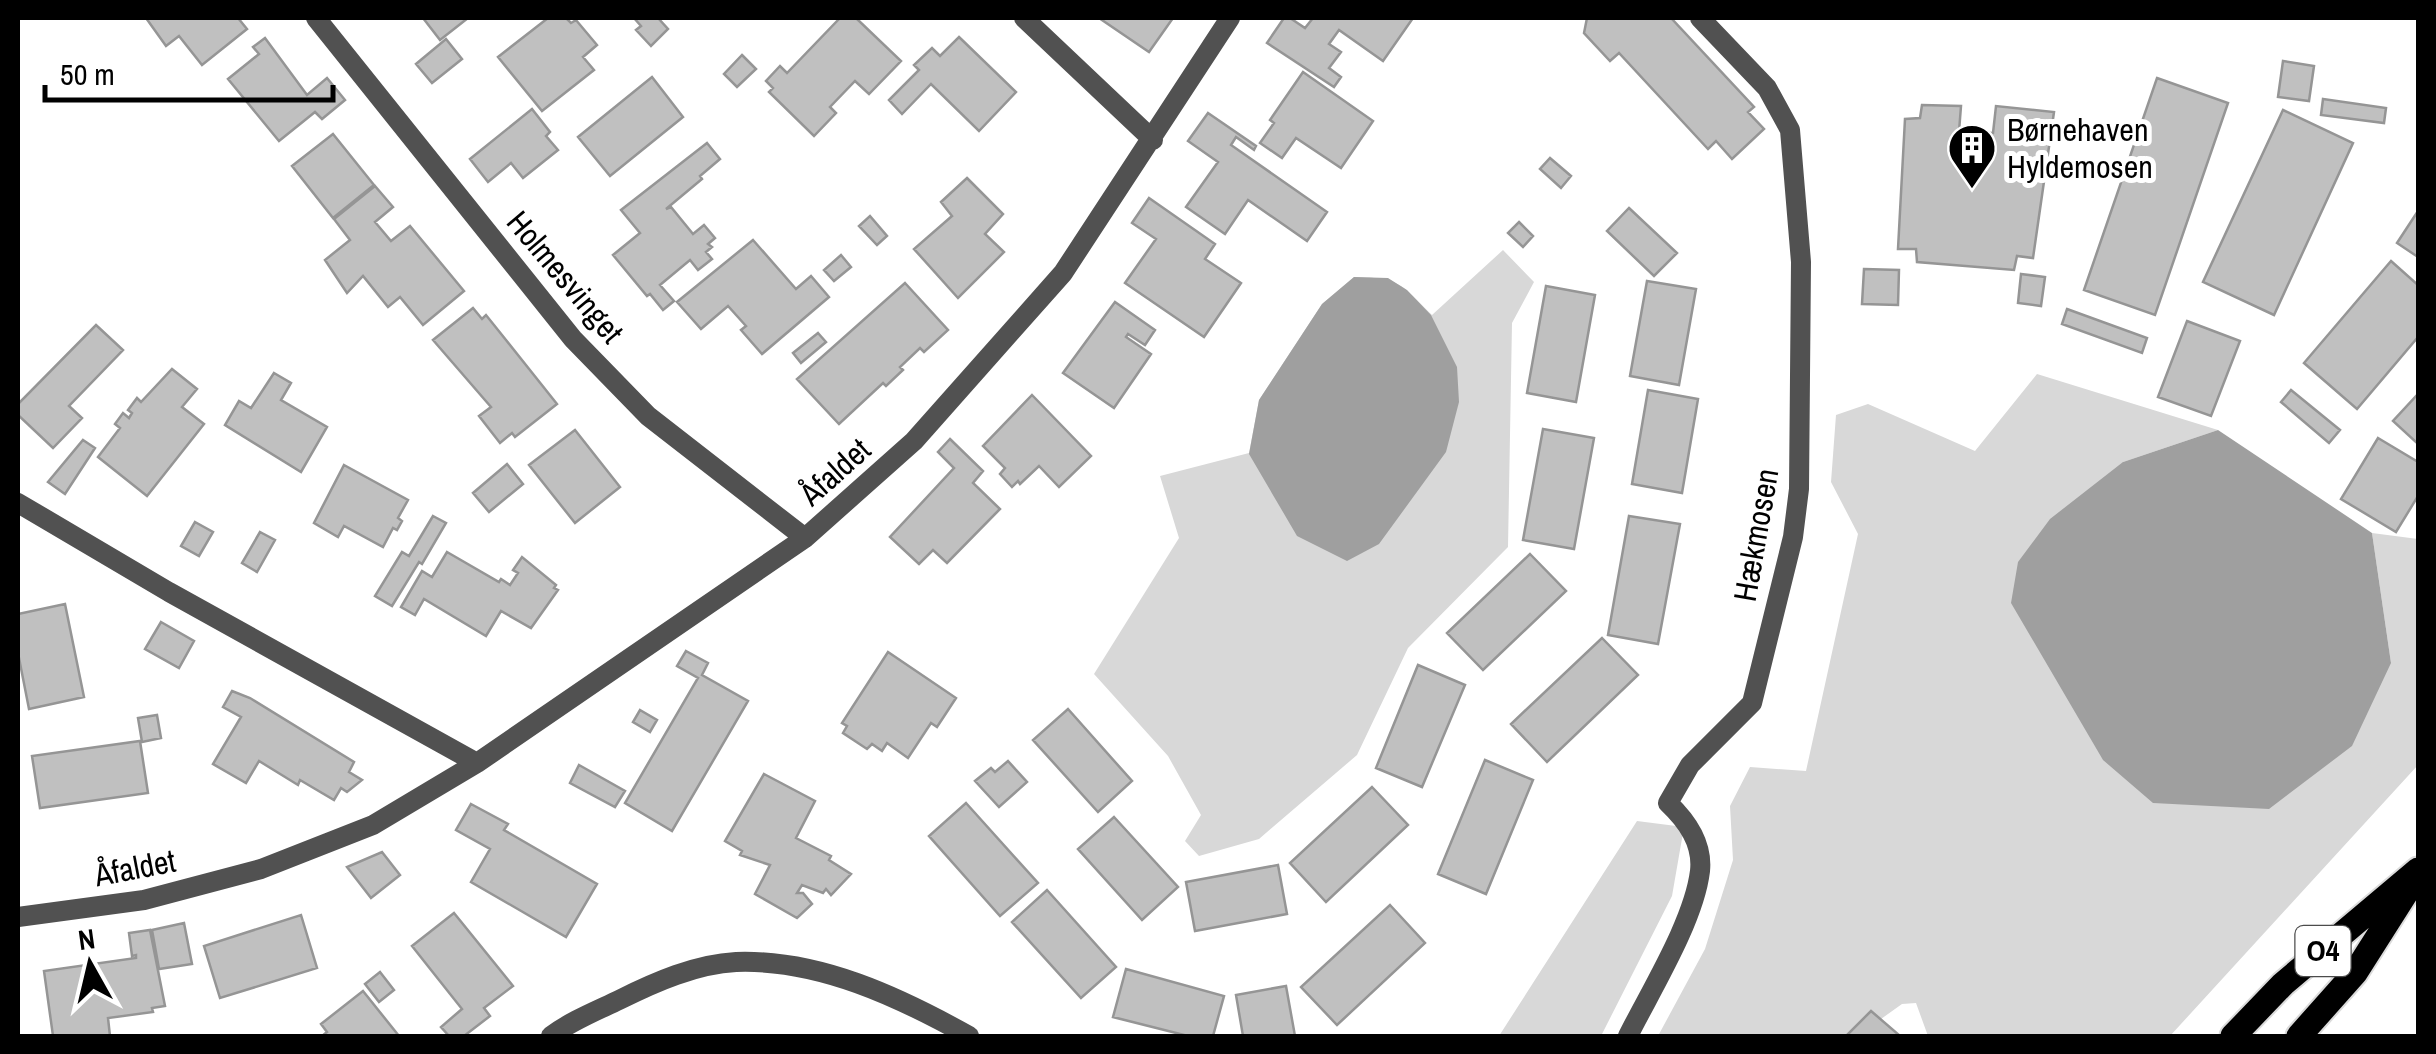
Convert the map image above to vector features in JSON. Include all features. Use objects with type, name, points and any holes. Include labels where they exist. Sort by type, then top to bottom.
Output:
[{"type":"main road","name":"O4","points":[[2234,1036],[2283,984],[2418,871]]},
{"type":"main road","name":"O4","points":[[2299,1036],[2355,973],[2418,871]]},
{"type":"street","name":"Holmesvinget","points":[[316,18],[573,339],[648,416],[806,538]]},
{"type":"street","points":[[1024,18],[1153,140]]},
{"type":"street","name":"Åfaldet","points":[[18,916],[144,900],[261,869],[373,824],[476,763],[806,538],[914,441],[1063,273],[1230,18]]},
{"type":"street","name":"Hækmosen","points":[[1628,1036],[1684,922],[1700,870],[1697,843],[1688,821],[1668,803],[1690,766],[1752,704],[1794,537],[1799,489],[1801,262],[1790,130],[1767,88],[1700,18]]},
{"type":"street","points":[[18,502],[169,592],[476,763]]},
{"type":"street","points":[[551,1036],[642,989],[690,970],[734,962],[786,964],[844,978],[963,1035]]},
{"type":"shaded area","points":[[1503,250],[1534,282],[1512,323],[1508,547],[1408,648],[1357,755],[1259,839],[1199,856],[1185,841],[1201,815],[1168,756],[1094,674],[1179,538],[1160,476],[1249,453],[1259,400],[1322,304],[1354,277],[1398,284],[1432,315]]},
{"type":"shaded area","points":[[1354,277],[1388,278],[1407,290],[1431,315],[1457,367],[1459,402],[1446,452],[1379,544],[1347,561],[1297,536],[1249,454],[1259,400],[1322,304]]},
{"type":"shaded area","points":[[2037,374],[2218,430],[2123,462],[2391,663],[2372,533],[2418,539],[2418,765],[2170,1036],[1928,1036],[1916,1003],[1902,1004],[1881,1019],[1871,1011],[1846,1036],[1658,1036],[1705,949],[1733,860],[1730,806],[1750,767],[1806,771],[1858,534],[1831,482],[1836,415],[1868,404],[1975,451]]},
{"type":"shaded area","points":[[2218,430],[2372,533],[2391,663],[2352,746],[2269,809],[2153,803],[2103,760],[2011,603],[2018,562],[2050,519],[2123,462]]},
{"type":"shaded area","points":[[1637,821],[1684,827],[1672,896],[1601,1036],[1499,1036]]},
{"type":"building","points":[[146,18],[238,18],[247,29],[202,65],[179,36],[166,46]]},
{"type":"building","points":[[423,18],[468,18],[440,40]]},
{"type":"building","points":[[548,18],[566,18],[571,23],[576,20],[597,45],[583,57],[594,70],[542,111],[498,57]]},
{"type":"building","points":[[634,18],[658,18],[668,29],[651,46],[636,30],[641,26]]},
{"type":"building","points":[[840,18],[856,18],[901,61],[869,94],[855,81],[830,107],[836,113],[814,136],[769,92],[773,88],[766,81],[780,66],[787,73]]},
{"type":"building","points":[[1099,18],[1173,18],[1149,52]]},
{"type":"building","points":[[1284,18],[1305,28],[1313,18],[1413,18],[1383,61],[1339,30],[1329,44],[1341,52],[1329,68],[1341,77],[1334,87],[1267,43]]},
{"type":"building","points":[[1587,18],[1671,18],[1754,107],[1748,112],[1764,129],[1732,159],[1716,141],[1708,149],[1619,53],[1610,61],[1584,33]]},
{"type":"building","points":[[959,37],[1016,92],[979,131],[931,84],[902,114],[889,100],[919,70],[914,65],[932,48],[940,56]]},
{"type":"building","points":[[265,38],[307,95],[327,78],[345,100],[322,119],[315,112],[279,141],[228,79],[259,54],[253,47]]},
{"type":"building","points":[[446,39],[462,59],[432,83],[416,64]]},
{"type":"building","points":[[742,55],[756,69],[737,87],[724,74]]},
{"type":"building","points":[[2283,61],[2314,66],[2309,101],[2278,97]]},
{"type":"building","points":[[1303,72],[1373,121],[1341,168],[1296,138],[1282,158],[1260,143],[1274,123],[1270,120]]},
{"type":"building","points":[[652,77],[683,117],[610,176],[578,137]]},
{"type":"building","points":[[2157,78],[2228,103],[2155,315],[2084,290]]},
{"type":"building","points":[[2323,99],[2386,108],[2384,123],[2321,115]]},
{"type":"building","name":"Børnehaven Hyldemosen","points":[[1922,105],[1961,106],[1959,132],[1993,133],[1996,106],[2054,112],[2033,258],[2017,256],[2014,270],[1917,262],[1916,249],[1898,249],[1905,119],[1920,118]]},
{"type":"building","points":[[532,109],[558,150],[523,178],[511,163],[488,182],[470,159]]},
{"type":"building","points":[[2283,110],[2353,143],[2274,315],[2203,282]]},
{"type":"building","points":[[1208,113],[1256,146],[1254,150],[1236,137],[1231,145],[1327,212],[1307,241],[1248,200],[1225,234],[1186,207],[1218,162],[1188,141]]},
{"type":"building","points":[[333,134],[374,185],[333,218],[292,166]]},
{"type":"building","points":[[707,143],[720,159],[666,209],[671,207],[693,234],[704,225],[715,238],[706,252],[712,259],[698,270],[690,260],[660,285],[674,301],[663,310],[613,255],[640,233],[621,210]]},
{"type":"building","points":[[1550,158],[1571,176],[1561,188],[1540,169]]},
{"type":"building","points":[[967,178],[1003,214],[985,234],[1004,252],[958,298],[914,249],[952,216],[941,202]]},
{"type":"building","points":[[375,186],[393,207],[375,222],[391,241],[410,226],[464,291],[423,325],[400,297],[388,307],[363,276],[347,293],[325,260],[350,240],[334,219]]},
{"type":"building","points":[[1149,198],[1215,244],[1205,259],[1241,283],[1204,337],[1125,283],[1156,239],[1132,223]]},
{"type":"building","points":[[1629,208],[1677,253],[1654,276],[1607,231]]},
{"type":"building","points":[[2418,211],[2418,257],[2397,243]]},
{"type":"building","points":[[870,216],[887,236],[877,245],[859,226]]},
{"type":"building","points":[[1519,222],[1533,236],[1523,247],[1508,233]]},
{"type":"building","points":[[753,240],[796,289],[811,276],[829,297],[762,354],[741,330],[746,326],[728,306],[701,329],[677,302]]},
{"type":"building","points":[[841,255],[851,267],[834,281],[824,270]]},
{"type":"building","points":[[2391,261],[2418,285],[2418,337],[2357,409],[2304,363]]},
{"type":"building","points":[[1864,269],[1899,270],[1898,305],[1862,304]]},
{"type":"building","points":[[2021,274],[2045,277],[2041,306],[2018,303]]},
{"type":"building","points":[[1647,281],[1696,289],[1679,385],[1630,376]]},
{"type":"building","points":[[905,283],[948,330],[924,352],[920,348],[886,386],[883,383],[839,424],[797,379]]},
{"type":"building","points":[[1546,286],[1595,295],[1576,402],[1527,393]]},
{"type":"building","points":[[1115,302],[1155,330],[1145,345],[1128,334],[1126,337],[1151,354],[1114,408],[1063,373]]},
{"type":"building","points":[[473,308],[482,319],[486,315],[557,404],[515,437],[512,433],[500,443],[479,416],[491,407],[433,340]]},
{"type":"building","points":[[2067,309],[2147,338],[2142,353],[2062,324]]},
{"type":"building","points":[[2187,321],[2240,341],[2211,416],[2158,397]]},
{"type":"building","points":[[96,325],[123,350],[69,406],[82,418],[53,448],[18,415],[18,404]]},
{"type":"building","points":[[818,333],[826,342],[801,363],[793,353]]},
{"type":"building","points":[[172,369],[197,389],[182,407],[204,424],[147,496],[98,457],[120,428],[115,424],[123,413],[129,418],[132,413],[128,410],[137,398],[141,402]]},
{"type":"building","points":[[274,373],[291,383],[281,400],[327,427],[301,472],[225,425],[239,401],[251,408]]},
{"type":"building","points":[[1648,390],[1698,399],[1682,493],[1632,484]]},
{"type":"building","points":[[2291,390],[2340,430],[2329,443],[2281,402]]},
{"type":"building","points":[[2418,394],[2418,444],[2393,421]]},
{"type":"building","points":[[1032,395],[1091,456],[1059,487],[1039,466],[1012,487],[1000,474],[1005,468],[983,446]]},
{"type":"building","points":[[1543,429],[1594,438],[1574,549],[1523,540]]},
{"type":"building","points":[[575,430],[620,487],[575,523],[529,465]]},
{"type":"building","points":[[2378,438],[2418,462],[2418,496],[2396,532],[2341,499]]},
{"type":"building","points":[[950,439],[983,471],[973,483],[1000,509],[947,563],[933,550],[919,564],[890,537],[954,468],[938,452]]},
{"type":"building","points":[[83,440],[95,448],[65,494],[48,482]]},
{"type":"building","points":[[507,464],[523,484],[489,512],[473,493]]},
{"type":"building","points":[[344,465],[408,500],[398,518],[402,521],[397,530],[393,528],[383,547],[344,526],[338,537],[314,523]]},
{"type":"building","points":[[433,516],[446,523],[392,606],[375,596],[402,552],[409,556]]},
{"type":"building","points":[[1629,516],[1680,524],[1658,644],[1608,635]]},
{"type":"building","points":[[195,522],[213,532],[199,556],[181,546]]},
{"type":"building","points":[[260,532],[275,540],[257,572],[242,563]]},
{"type":"building","points":[[447,552],[510,585],[518,573],[513,570],[522,557],[558,590],[531,628],[501,611],[486,636],[424,599],[415,615],[401,607],[422,571],[432,577]]},
{"type":"building","points":[[1530,554],[1566,591],[1483,670],[1447,633]]},
{"type":"building","points":[[65,604],[84,697],[29,709],[18,653],[18,614]]},
{"type":"building","points":[[161,622],[194,641],[179,668],[145,649]]},
{"type":"building","points":[[1602,638],[1638,675],[1547,762],[1511,724]]},
{"type":"building","points":[[686,651],[708,663],[702,675],[748,701],[672,831],[625,803],[698,678],[677,666]]},
{"type":"building","points":[[888,652],[956,698],[937,727],[931,723],[908,758],[887,743],[882,751],[872,744],[867,749],[843,733],[847,726],[842,723]]},
{"type":"building","points":[[1418,665],[1465,685],[1422,787],[1376,768]]},
{"type":"building","points":[[232,691],[250,698],[354,762],[349,772],[362,780],[347,792],[341,788],[334,800],[300,780],[298,785],[259,761],[246,783],[213,764],[241,717],[223,707]]},
{"type":"building","points":[[1068,709],[1132,781],[1098,812],[1033,740]]},
{"type":"building","points":[[640,710],[657,720],[650,732],[633,722]]},
{"type":"building","points":[[157,715],[161,738],[142,742],[138,718]]},
{"type":"building","points":[[140,741],[148,793],[40,808],[32,756]]},
{"type":"building","points":[[1485,760],[1533,780],[1486,894],[1438,874]]},
{"type":"building","points":[[1008,761],[1027,782],[999,807],[975,781]]},
{"type":"building","points":[[579,765],[625,791],[615,807],[570,783]]},
{"type":"building","points":[[764,774],[815,801],[796,838],[831,856],[829,860],[851,874],[831,895],[826,889],[823,893],[802,885],[797,893],[803,893],[812,904],[797,918],[755,894],[770,865],[740,855],[742,851],[725,841]]},
{"type":"building","points":[[1372,787],[1408,825],[1326,902],[1290,863]]},
{"type":"building","points":[[966,803],[1038,883],[1000,916],[929,836]]},
{"type":"building","points":[[471,804],[508,824],[504,830],[597,884],[566,937],[471,882],[490,849],[456,830]]},
{"type":"building","points":[[1114,817],[1178,887],[1142,920],[1078,849]]},
{"type":"building","points":[[382,852],[400,875],[371,898],[347,867]]},
{"type":"building","points":[[1278,865],[1287,914],[1195,931],[1186,882]]},
{"type":"building","points":[[1047,890],[1116,967],[1081,998],[1012,922]]},
{"type":"building","points":[[1390,905],[1425,943],[1337,1025],[1301,987]]},
{"type":"building","points":[[454,913],[513,986],[484,1008],[490,1016],[464,1036],[449,1036],[441,1027],[462,1009],[412,946]]},
{"type":"building","points":[[301,915],[317,968],[220,998],[204,946]]},
{"type":"building","points":[[184,923],[192,964],[159,969],[152,930]]},
{"type":"building","points":[[150,930],[165,1006],[152,1008],[153,1012],[108,1018],[110,1036],[53,1036],[44,971],[136,958],[132,956],[129,933]]},
{"type":"building","points":[[1126,969],[1224,996],[1213,1036],[1188,1036],[1113,1017]]},
{"type":"building","points":[[380,972],[394,990],[379,1002],[365,984]]},
{"type":"building","points":[[1286,986],[1295,1036],[1243,1036],[1236,995]]},
{"type":"building","points":[[363,991],[399,1036],[322,1036],[327,1032],[321,1024]]},
{"type":"building","points":[[1871,1011],[1899,1035],[1899,1036],[1846,1036]]},
{"type":"place","name":"Børnehaven Hyldemosen","points":[[1972,190]]}]
